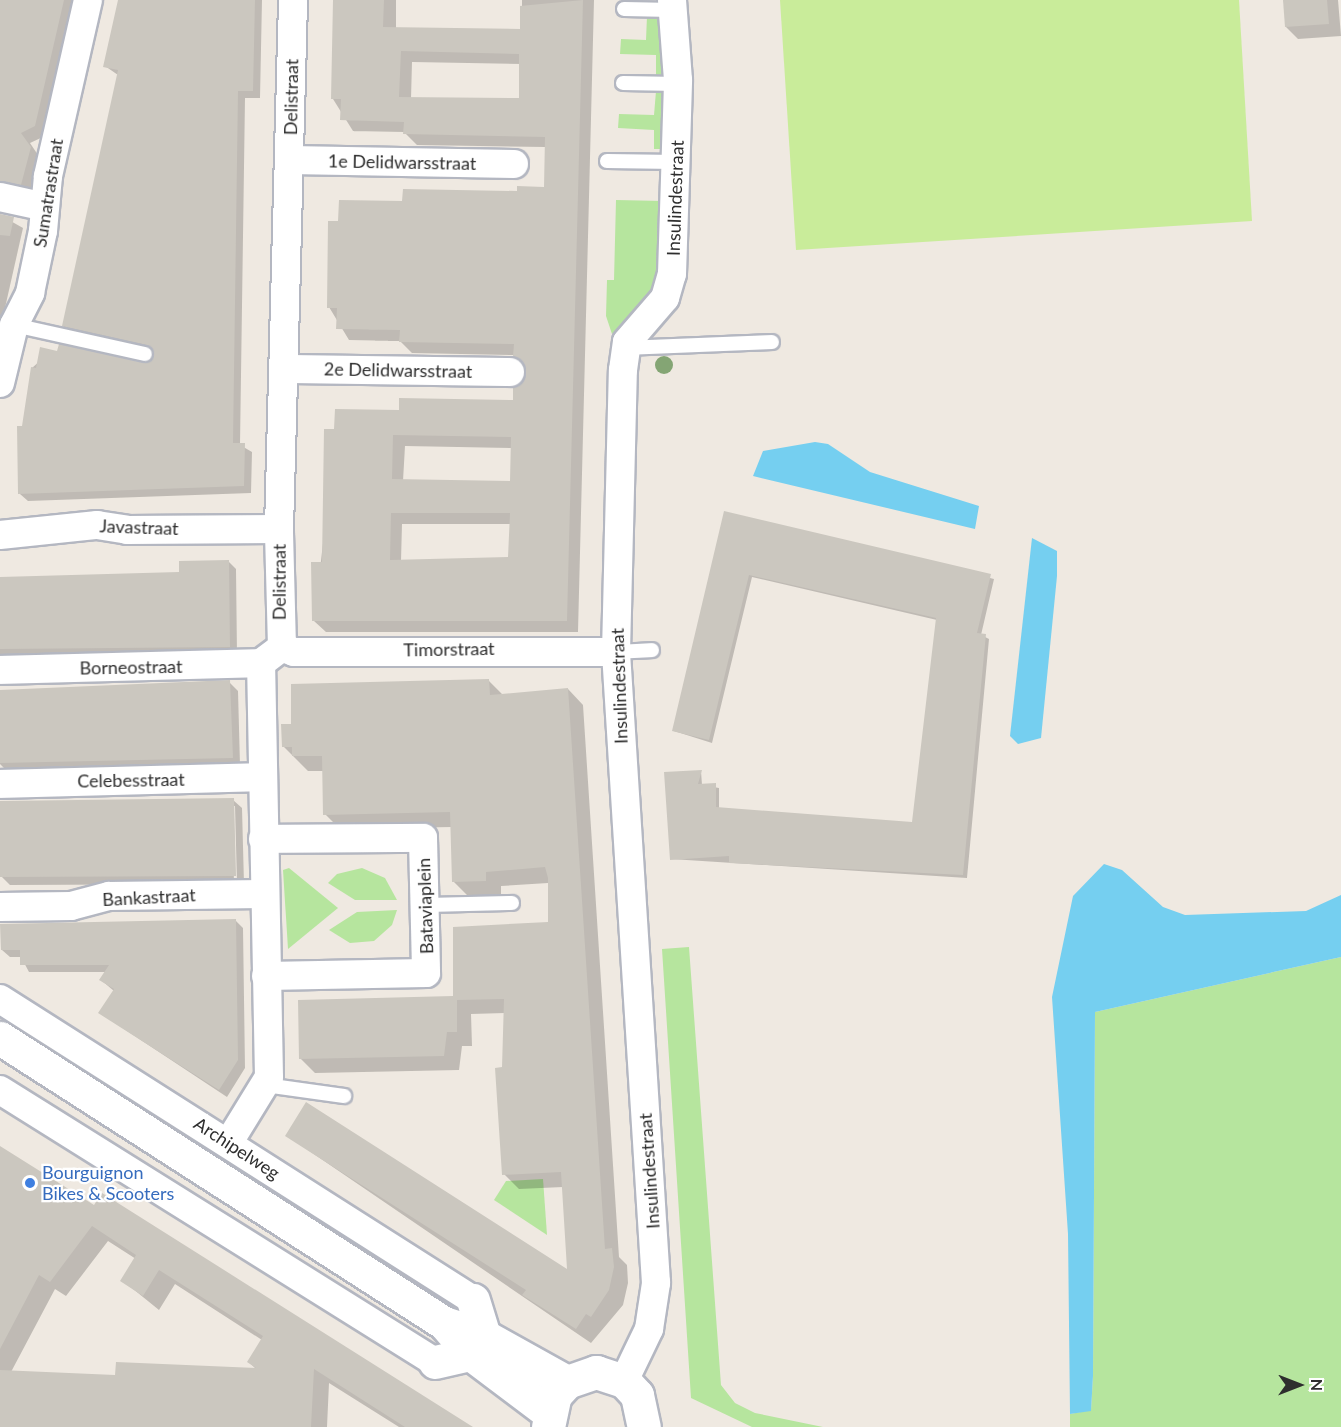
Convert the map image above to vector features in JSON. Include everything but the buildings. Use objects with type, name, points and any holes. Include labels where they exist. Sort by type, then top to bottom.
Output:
[{"type":"main road","name":"Archipelweg","points":[[5,1045],[478,1345],[567,1382]]},
{"type":"main road","points":[[435,1362],[478,1345],[473,1300]]},
{"type":"main road","name":"Archipelweg","points":[[478,1345],[548,1419]]},
{"type":"main road","points":[[548,1419],[567,1382],[596,1372],[624,1381],[637,1395],[644,1427]]},
{"type":"street","name":"Sumatrastraat","points":[[0,383],[14,325],[30,293],[87,0]]},
{"type":"street","name":"Delistraat","points":[[229,1142],[269,1077],[262,777],[272,655],[286,369],[293,0]]},
{"type":"street","name":"Insulindestraat","points":[[624,1381],[649,1329],[656,1283],[616,652],[625,348],[670,289],[678,84],[673,5]]},
{"type":"street","name":"1e Delidwarsstraat","points":[[290,160],[514,164]]},
{"type":"street","points":[[0,196],[45,207]]},
{"type":"street","name":"2e Delidwarsstraat","points":[[286,369],[510,372]]},
{"type":"street","name":"Javastraat","points":[[0,535],[97,525],[127,530],[279,529]]},
{"type":"street","name":"Timorstraat","points":[[272,655],[294,652],[616,652]]},
{"type":"street","name":"Borneostraat","points":[[0,670],[272,655]]},
{"type":"street","name":"Celebesstraat","points":[[0,784],[262,777]]},
{"type":"street","name":"Bataviaplein","points":[[263,839],[423,838],[426,973],[266,976]]},
{"type":"street","name":"Bankastraat","points":[[0,907],[71,906],[109,896],[263,894]]},
{"type":"street","name":"Archipelweg","points":[[0,999],[229,1142],[473,1300]]},
{"type":"street","points":[[0,1090],[435,1362]]},
{"type":"lane","points":[[624,9],[673,5]]},
{"type":"lane","points":[[622,83],[678,84]]},
{"type":"lane","points":[[607,161],[676,162]]},
{"type":"lane","points":[[14,325],[144,354]]},
{"type":"lane","points":[[625,348],[772,342]]},
{"type":"lane","points":[[616,652],[652,650]]},
{"type":"lane","points":[[424,905],[512,903]]},
{"type":"lane","points":[[265,1085],[344,1096]]},
{"type":"green space","points":[[780,0],[1239,0],[1252,221],[796,250]]},
{"type":"green space","points":[[647,16],[662,17],[666,76],[656,77],[656,55],[620,54],[621,39],[646,40]]},
{"type":"green space","points":[[656,91],[666,91],[665,149],[654,149],[654,130],[618,128],[619,114],[654,115]]},
{"type":"green space","points":[[616,200],[663,201],[661,272],[653,297],[612,334],[606,316],[607,280],[614,280]]},
{"type":"green space","points":[[289,868],[338,908],[288,949],[283,870]]},
{"type":"green space","points":[[362,868],[385,878],[397,900],[355,900],[328,883],[337,874]]},
{"type":"green space","points":[[397,910],[392,925],[374,941],[350,943],[329,930],[357,912]]},
{"type":"green space","points":[[689,947],[721,1385],[735,1403],[755,1413],[823,1427],[752,1427],[691,1398],[662,949]]},
{"type":"green space","points":[[1341,957],[1341,1427],[1070,1427],[1070,1414],[1091,1410],[1095,1012]]},
{"type":"green space","points":[[543,1179],[547,1235],[494,1200],[506,1181]]},
{"type":"water","points":[[815,442],[828,444],[870,472],[979,506],[975,529],[753,476],[763,451]]},
{"type":"water","points":[[1032,538],[1057,551],[1057,576],[1041,738],[1018,744],[1010,736]]},
{"type":"water","points":[[1104,864],[1122,870],[1163,907],[1185,915],[1306,911],[1341,895],[1341,957],[1095,1012],[1091,1411],[1070,1414],[1068,1234],[1052,997],[1073,896]]},
{"type":"place","name":"Bourguignon Bikes & Scooters","points":[[30,1183]]}]
